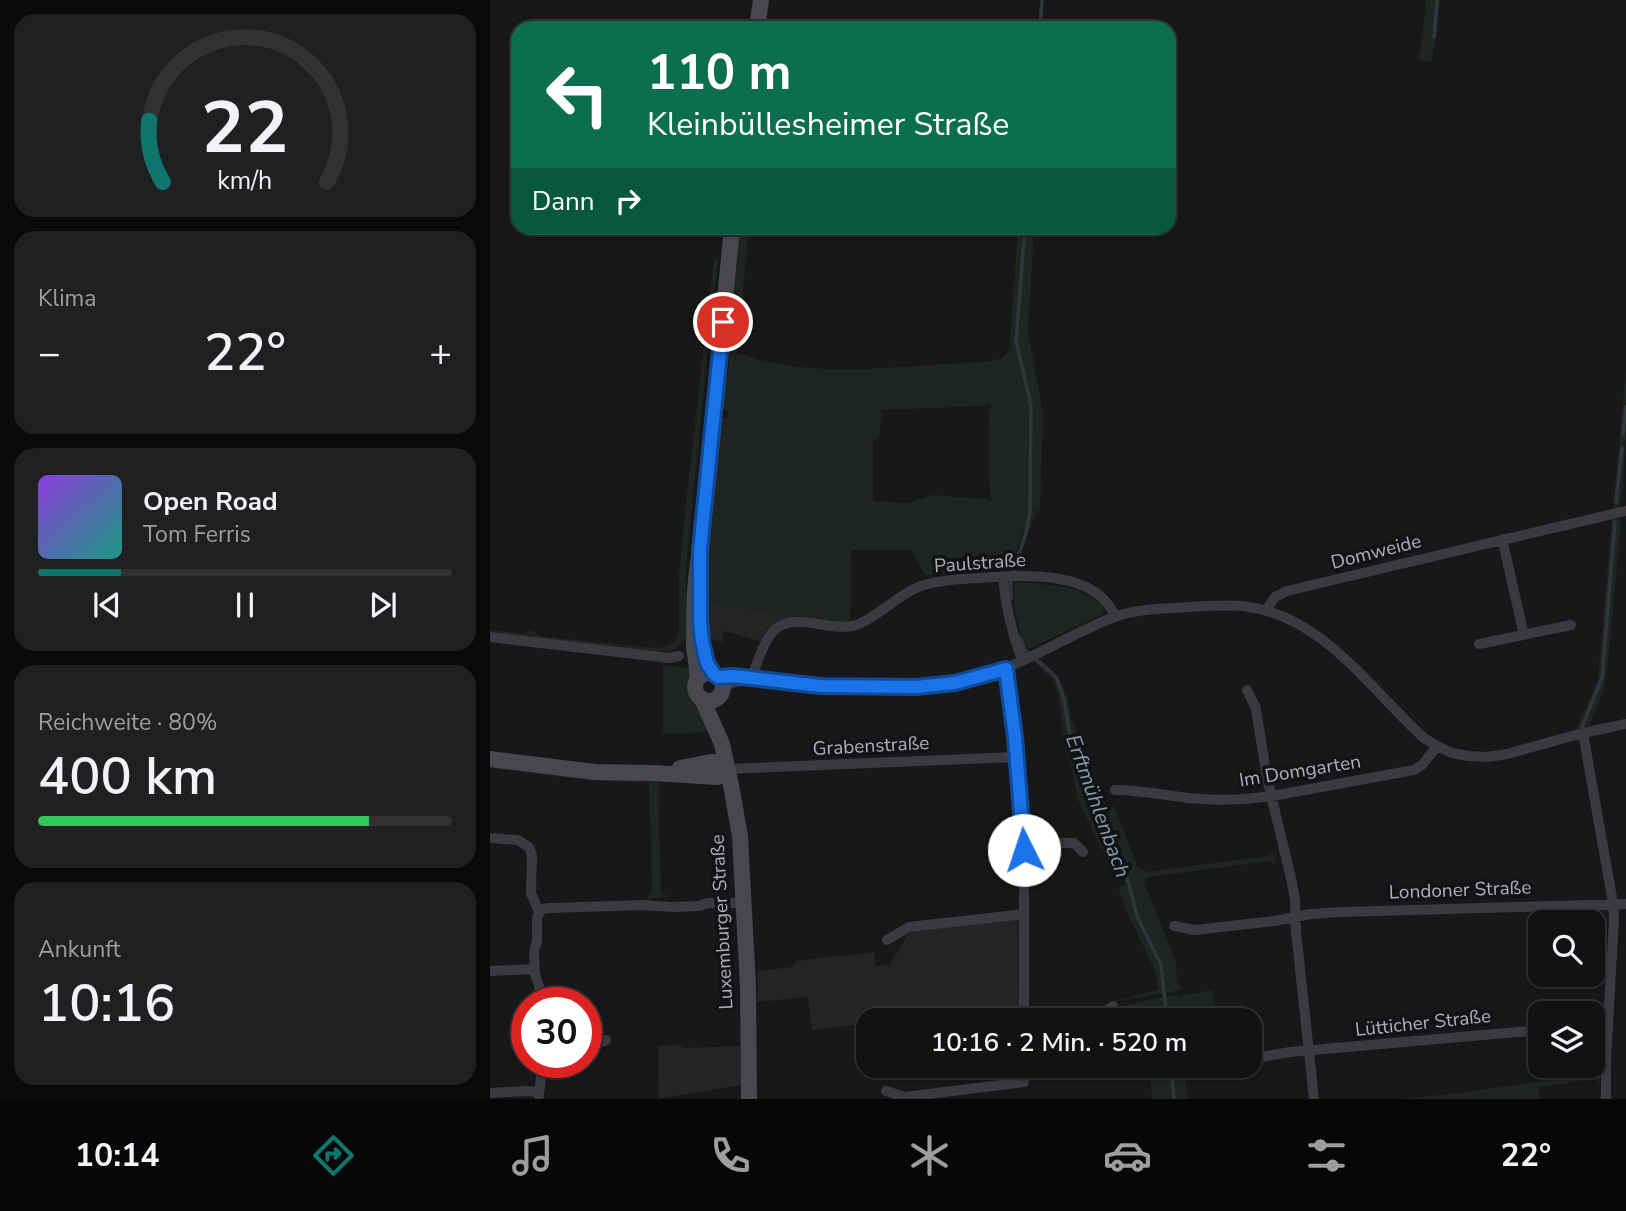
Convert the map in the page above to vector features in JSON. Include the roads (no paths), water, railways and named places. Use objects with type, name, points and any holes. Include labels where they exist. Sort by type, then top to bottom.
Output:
[{"type":"street","points":[[758,21],[761,0]]},
{"type":"street","name":"Luxemburger Straße","points":[[715,687],[703,674],[697,680],[694,646],[695,593],[731,235]]},
{"type":"street","name":"Domweide","points":[[1266,610],[1275,597],[1287,591],[1625,511]]},
{"type":"street","points":[[1502,540],[1524,635]]},
{"type":"street","name":"Luxemburger Straße","points":[[700,550],[701,630],[706,660],[715,687],[722,744],[740,836],[750,1099]]},
{"type":"street","points":[[1009,576],[1005,598],[1011,626],[1028,657]]},
{"type":"street","name":"Paulstraße","points":[[751,679],[769,635],[778,626],[797,623],[851,626],[868,619],[909,591],[934,582],[1009,576],[1055,579],[1083,586],[1105,600],[1115,616]]},
{"type":"street","points":[[715,687],[727,676],[820,686],[916,687],[955,683],[1006,669],[1115,616],[1160,609],[1247,606],[1266,610],[1295,622],[1325,641],[1417,731],[1437,746],[1460,755],[1487,757],[1507,754],[1626,724]]},
{"type":"street","points":[[1479,644],[1571,625]]},
{"type":"street","points":[[490,637],[669,658],[679,656]]},
{"type":"street","points":[[1006,669],[1024,843],[1025,1008]]},
{"type":"street","points":[[1247,690],[1256,709],[1263,759],[1291,878],[1314,1099]]},
{"type":"street","points":[[1583,733],[1613,903],[1606,1099]]},
{"type":"street","name":"Im Domgarten","points":[[1115,790],[1137,790],[1204,799],[1251,799],[1415,770],[1437,746]]},
{"type":"street","name":"Grabenstraße","points":[[728,769],[1016,757]]},
{"type":"street","points":[[490,760],[595,772],[653,773],[711,762],[718,762],[728,769]]},
{"type":"street","points":[[490,838],[518,840],[529,847],[532,855],[531,893],[538,915],[535,969],[539,987]]},
{"type":"street","points":[[1024,843],[1074,843],[1083,852]]},
{"type":"street","points":[[538,915],[542,909],[551,908],[643,905],[673,907],[744,903]]},
{"type":"street","name":"Londoner Straße","points":[[1174,926],[1195,930],[1342,912],[1626,904]]},
{"type":"street","points":[[887,940],[909,927],[1024,914]]},
{"type":"street","points":[[490,971],[535,969]]},
{"type":"street","name":"Lütticher Straße","points":[[1262,1057],[1290,1052],[1528,1031]]},
{"type":"street","points":[[602,1042],[607,1040]]},
{"type":"street","points":[[490,1093],[525,1091],[539,1096],[541,1078]]},
{"type":"street","points":[[886,1091],[905,1097],[1024,1082],[1024,1078]]},
{"type":"waterway","name":"Erftmühlenbach","points":[[1040,21],[1042,0]]},
{"type":"waterway","points":[[1434,37],[1437,0]]},
{"type":"waterway","name":"Erftmühlenbach","points":[[1011,599],[1011,582],[1030,512],[1031,405],[1016,341],[1024,235]]},
{"type":"waterway","points":[[1623,434],[1626,407]]},
{"type":"waterway","points":[[1616,502],[1622,448]]},
{"type":"waterway","points":[[1582,727],[1602,678],[1615,522]]},
{"type":"waterway","name":"Erftmühlenbach","points":[[1020,637],[1026,651],[1057,679],[1064,699],[1069,730],[1082,770],[1091,787],[1096,810],[1109,830],[1115,852],[1126,873],[1137,916],[1161,965],[1166,1008]]},
{"type":"waterway","name":"Erftmühlenbach","points":[[1172,1078],[1174,1099]]}]
